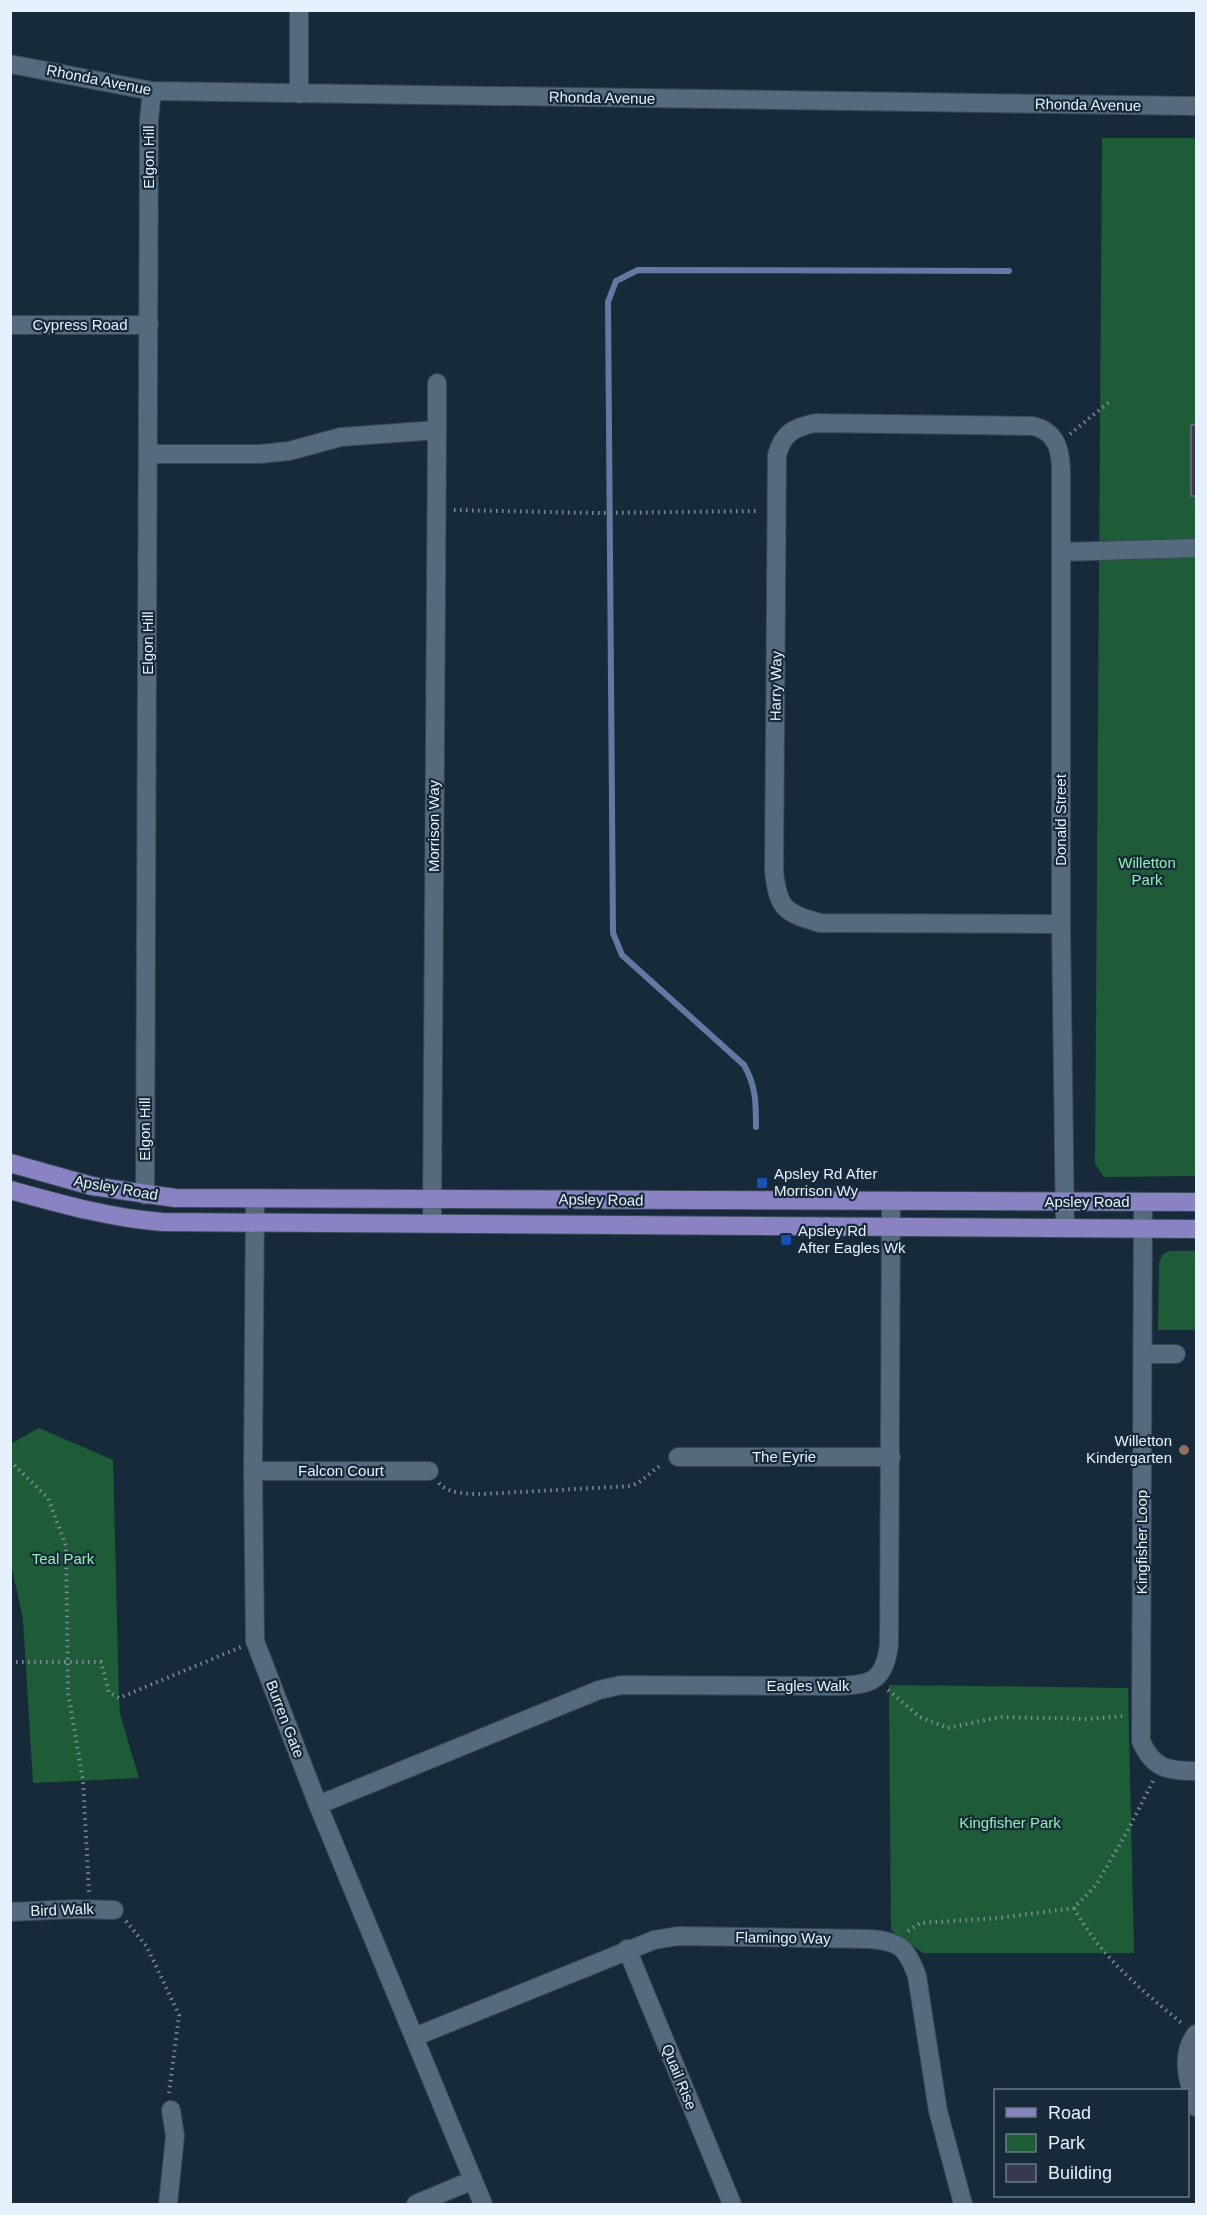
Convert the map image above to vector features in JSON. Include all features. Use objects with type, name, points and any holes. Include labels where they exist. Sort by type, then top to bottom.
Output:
[{"type":"main road","name":"Apsley Road","points":[[10,1163],[92,1186],[145,1195],[255,1199],[891,1203],[1197,1202]]},
{"type":"main road","name":"Apsley Road","points":[[10,1190],[126,1219],[1197,1229]]},
{"type":"street","points":[[299,10],[299,94]]},
{"type":"street","name":"Rhonda Avenue","points":[[10,64],[152,91],[1197,106]]},
{"type":"street","name":"Elgon Hill","points":[[145,1195],[149,120],[152,91]]},
{"type":"street","name":"Cypress Road","points":[[10,324],[148,325]]},
{"type":"street","name":"Morrison Way","points":[[432,1222],[437,384]]},
{"type":"street","name":"Harry Way","points":[[1057,444],[1044,428],[1033,426],[816,423],[802,425],[785,434],[777,455],[774,871],[777,897],[794,916],[820,923],[1061,924]]},
{"type":"street","points":[[148,454],[260,454],[289,451],[341,437],[437,430]]},
{"type":"street","name":"Donald Street","points":[[1057,444],[1061,455],[1061,924],[1065,1228]]},
{"type":"street","points":[[1061,552],[1197,548]]},
{"type":"street","name":"Burren Gate","points":[[255,1199],[253,1471],[255,1641],[318,1805],[483,2205]]},
{"type":"street","name":"Kingfisher Loop","points":[[1143,1202],[1141,1716],[1142,1741],[1147,1756],[1160,1766]]},
{"type":"street","points":[[876,1680],[886,1664],[889,1645],[891,1203]]},
{"type":"street","points":[[1143,1354],[1176,1354]]},
{"type":"street","name":"The Eyrie","points":[[678,1457],[891,1457]]},
{"type":"street","name":"Falcon Court","points":[[253,1471],[429,1471]]},
{"type":"street","name":"Eagles Walk","points":[[318,1805],[599,1689],[621,1685],[837,1686],[859,1685],[876,1680]]},
{"type":"street","points":[[1160,1766],[1197,1771]]},
{"type":"street","name":"Bird Walk","points":[[10,1912],[90,1908],[114,1910]]},
{"type":"street","name":"Flamingo Way","points":[[414,2037],[654,1940],[678,1936],[870,1939],[898,1943]]},
{"type":"street","points":[[898,1943],[911,1957],[918,1976],[938,2111],[963,2205]]},
{"type":"street","name":"Quail Rise","points":[[627,1949],[732,2205]]},
{"type":"street","points":[[1196,2034],[1189,2044],[1186,2060],[1187,2076],[1197,2107]]},
{"type":"street","points":[[168,2205],[175,2136],[171,2110]]},
{"type":"street","points":[[416,2205],[473,2180]]},
{"type":"path","points":[[1057,444],[1109,402]]},
{"type":"path","points":[[436,510],[597,513],[778,511]]},
{"type":"path","points":[[429,1471],[443,1487],[465,1494],[631,1486],[644,1482],[656,1468],[678,1457]]},
{"type":"path","points":[[10,1461],[48,1498],[66,1546],[68,1692],[83,1781],[90,1908]]},
{"type":"path","points":[[10,1662],[67,1664],[101,1662],[109,1692],[119,1698],[255,1641]]},
{"type":"path","points":[[876,1680],[920,1717],[948,1728],[1000,1717],[1087,1719],[1141,1716]]},
{"type":"path","points":[[898,1943],[905,1933],[920,1923],[999,1918],[1074,1908],[1096,1885],[1127,1832],[1160,1766]]},
{"type":"path","points":[[1074,1908],[1087,1932],[1133,1984],[1196,2034]]},
{"type":"path","points":[[114,1910],[147,1947],[179,2015],[169,2093],[171,2110]]},
{"type":"green space","name":"Willetton Park","points":[[1102,138],[1196,138],[1196,1176],[1104,1177],[1095,1164]]},
{"type":"green space","points":[[1169,1251],[1196,1251],[1196,1330],[1158,1330],[1159,1264],[1162,1255]]},
{"type":"green space","name":"Teal Park","points":[[39,1428],[113,1460],[120,1714],[139,1778],[33,1783],[23,1619],[11,1564],[10,1444]]},
{"type":"green space","name":"Kingfisher Park","points":[[889,1685],[1128,1688],[1134,1953],[923,1953],[891,1930]]},
{"type":"building","points":[[1191,425],[1196,425],[1196,496],[1191,496]]},
{"type":"waterway","points":[[756,1127],[754,1095],[751,1080],[744,1065],[622,955],[613,933],[608,302],[616,281],[638,270],[1009,271]]},
{"type":"place","name":"Apsley Rd After Morrison Wy","points":[[762,1183]]},
{"type":"place","name":"Apsley Rd After Eagles Wk","points":[[786,1240]]},
{"type":"place","name":"Willetton Kindergarten","points":[[1184,1450]]}]
